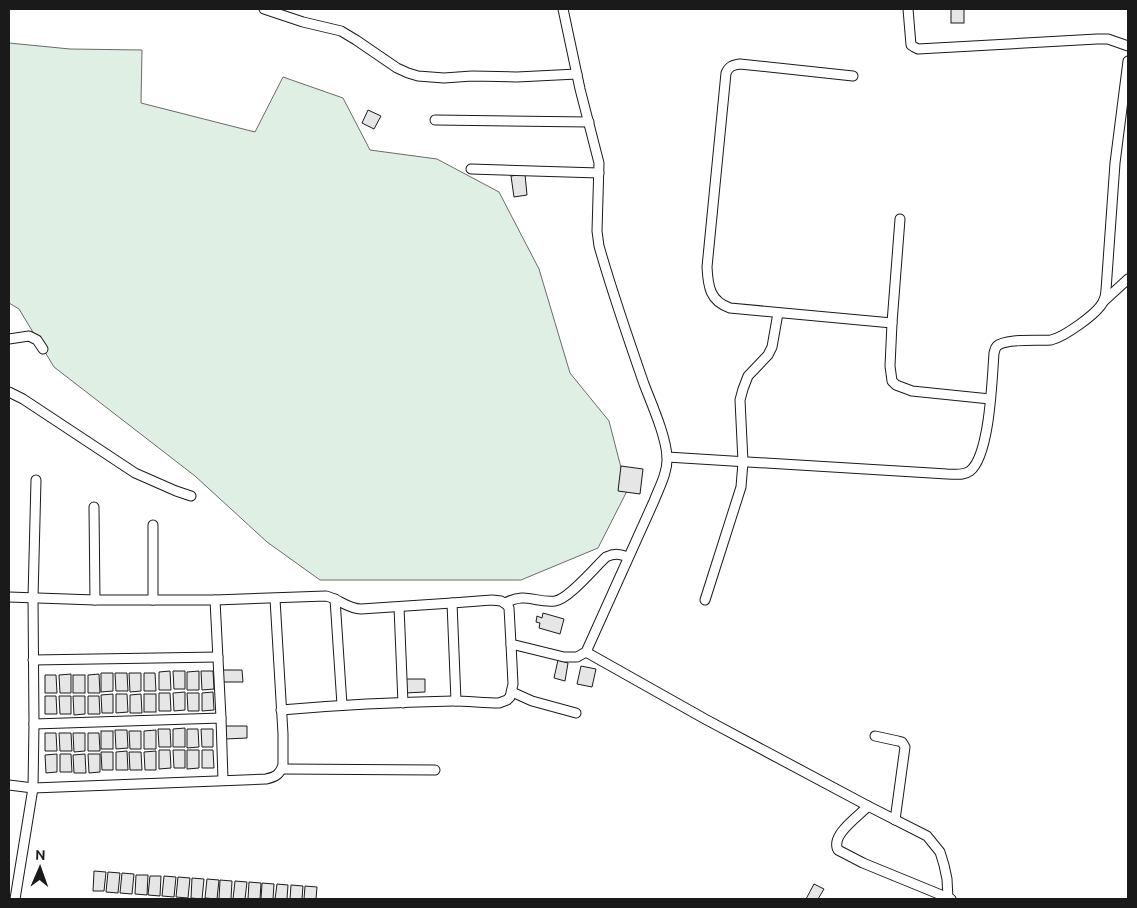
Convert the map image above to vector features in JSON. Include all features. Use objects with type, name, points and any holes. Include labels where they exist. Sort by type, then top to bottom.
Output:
[{"type":"street","points":[[264,9],[302,22],[341,31],[397,68],[418,76],[444,78],[577,74]]},
{"type":"street","points":[[510,644],[564,657],[577,657],[586,652],[654,501],[663,477],[667,457],[662,436],[600,246],[597,231],[599,163],[563,9]]},
{"type":"street","points":[[908,9],[911,44],[918,48],[1096,39],[1108,39],[1128,46]]},
{"type":"street","points":[[1104,301],[1115,163],[1128,61]]},
{"type":"street","points":[[852,76],[740,64],[728,68],[706,267],[707,279],[714,298],[721,305],[730,308],[892,323]]},
{"type":"street","points":[[436,120],[589,122]]},
{"type":"street","points":[[470,169],[599,173]]},
{"type":"street","points":[[900,218],[892,323],[890,375],[892,381],[896,386],[912,391],[990,399]]},
{"type":"street","points":[[667,457],[937,474],[961,474],[968,472],[977,463],[985,439],[995,348],[999,344],[1006,342],[1051,340],[1065,334],[1096,311],[1128,279]]},
{"type":"street","points":[[705,600],[741,487],[743,462],[740,400],[748,376],[768,356],[772,346],[778,313]]},
{"type":"street","points":[[9,338],[29,336],[36,340],[44,349]]},
{"type":"street","points":[[9,392],[136,473],[191,496]]},
{"type":"street","points":[[15,899],[32,788],[36,480]]},
{"type":"street","points":[[94,507],[95,600]]},
{"type":"street","points":[[153,525],[153,600]]},
{"type":"street","points":[[505,603],[513,598],[520,597],[557,601],[567,596],[606,557],[617,554],[628,557]]},
{"type":"street","points":[[9,597],[95,600],[215,600],[326,596],[355,609],[492,600],[507,604],[513,684],[508,700],[499,703],[456,701],[342,705],[281,710]]},
{"type":"street","points":[[9,785],[32,788],[266,779],[277,776],[283,765],[283,734],[275,599]]},
{"type":"street","points":[[335,599],[342,705]]},
{"type":"street","points":[[215,600],[223,780]]},
{"type":"street","points":[[452,604],[456,701]]},
{"type":"street","points":[[399,607],[403,703]]},
{"type":"street","points":[[586,652],[705,719],[927,836],[940,852],[947,879],[949,899],[863,863],[838,850],[836,843],[841,832],[868,806]]},
{"type":"street","points":[[33,660],[218,657]]},
{"type":"street","points":[[512,692],[532,701],[576,713]]},
{"type":"street","points":[[34,724],[221,718]]},
{"type":"street","points":[[875,736],[902,742],[905,747],[895,820]]},
{"type":"street","points":[[282,769],[435,770]]},
{"type":"green space","points":[[9,43],[70,49],[142,50],[141,103],[255,132],[283,77],[343,98],[370,150],[437,159],[499,192],[539,269],[570,373],[609,421],[627,491],[598,548],[521,580],[320,580],[267,542],[195,476],[54,367],[19,309],[9,303]]},
{"type":"building","points":[[951,9],[964,9],[964,23],[951,23]]},
{"type":"building","points":[[368,110],[381,116],[374,129],[362,123]]},
{"type":"building","points":[[525,174],[527,195],[514,197],[511,176]]},
{"type":"building","points":[[621,466],[643,469],[640,494],[618,491]]},
{"type":"building","points":[[543,613],[564,619],[560,634],[539,628],[540,623],[536,622],[537,616],[542,618]]},
{"type":"building","points":[[558,660],[568,663],[565,681],[554,678]]},
{"type":"building","points":[[581,666],[596,669],[592,687],[577,684]]},
{"type":"building","points":[[222,670],[242,670],[243,682],[223,682]]},
{"type":"building","points":[[170,671],[171,690],[159,690],[159,672]]},
{"type":"building","points":[[173,671],[185,671],[185,689],[174,689]]},
{"type":"building","points":[[199,671],[199,690],[187,690],[187,672]]},
{"type":"building","points":[[201,671],[213,671],[214,689],[202,690]]},
{"type":"building","points":[[101,673],[113,673],[113,691],[101,692]]},
{"type":"building","points":[[115,673],[127,673],[128,691],[116,691]]},
{"type":"building","points":[[129,673],[141,673],[141,691],[130,692]]},
{"type":"building","points":[[144,673],[155,673],[156,691],[144,691]]},
{"type":"building","points":[[71,674],[71,693],[60,693],[59,675]]},
{"type":"building","points":[[99,674],[100,693],[88,693],[88,675]]},
{"type":"building","points":[[45,675],[56,675],[57,693],[45,693]]},
{"type":"building","points":[[73,675],[85,675],[85,693],[73,693]]},
{"type":"building","points":[[405,679],[425,679],[425,692],[405,693]]},
{"type":"building","points":[[185,692],[185,710],[174,711],[173,693]]},
{"type":"building","points":[[213,692],[214,710],[202,711],[202,693]]},
{"type":"building","points":[[159,693],[170,693],[171,711],[159,711]]},
{"type":"building","points":[[187,693],[199,693],[199,711],[188,711]]},
{"type":"building","points":[[113,694],[113,713],[102,713],[101,695]]},
{"type":"building","points":[[116,694],[127,694],[128,712],[116,713]]},
{"type":"building","points":[[141,694],[142,713],[130,713],[130,695]]},
{"type":"building","points":[[144,694],[156,694],[156,712],[144,712]]},
{"type":"building","points":[[45,696],[56,696],[57,714],[45,714]]},
{"type":"building","points":[[59,696],[71,696],[71,714],[60,714]]},
{"type":"building","points":[[73,696],[85,696],[85,714],[74,715]]},
{"type":"building","points":[[88,696],[99,696],[100,714],[88,714]]},
{"type":"building","points":[[225,726],[247,726],[247,738],[225,739]]},
{"type":"building","points":[[185,728],[185,747],[173,747],[173,729]]},
{"type":"building","points":[[158,729],[170,729],[171,747],[159,747]]},
{"type":"building","points":[[187,729],[198,729],[199,747],[187,748]]},
{"type":"building","points":[[201,729],[213,729],[213,747],[202,747]]},
{"type":"building","points":[[115,730],[127,730],[128,748],[116,749]]},
{"type":"building","points":[[156,730],[156,749],[144,749],[144,731]]},
{"type":"building","points":[[101,731],[113,731],[113,749],[101,749]]},
{"type":"building","points":[[129,731],[141,731],[141,749],[130,749]]},
{"type":"building","points":[[45,733],[56,733],[57,751],[45,751]]},
{"type":"building","points":[[59,733],[71,733],[72,751],[60,751]]},
{"type":"building","points":[[73,733],[85,733],[85,751],[74,752]]},
{"type":"building","points":[[88,733],[99,733],[100,751],[88,751]]},
{"type":"building","points":[[159,750],[170,750],[171,768],[159,769]]},
{"type":"building","points":[[173,750],[185,750],[185,768],[174,768]]},
{"type":"building","points":[[187,750],[199,750],[199,768],[187,769]]},
{"type":"building","points":[[202,750],[213,750],[214,768],[202,768]]},
{"type":"building","points":[[127,751],[128,770],[116,770],[116,752]]},
{"type":"building","points":[[156,751],[156,770],[145,770],[144,752]]},
{"type":"building","points":[[101,752],[113,752],[113,770],[102,770]]},
{"type":"building","points":[[129,752],[141,752],[142,770],[130,770]]},
{"type":"building","points":[[57,754],[57,772],[46,773],[45,755]]},
{"type":"building","points":[[60,754],[71,754],[72,772],[60,772]]},
{"type":"building","points":[[85,754],[86,773],[74,773],[73,755]]},
{"type":"building","points":[[88,754],[100,754],[100,772],[89,773]]},
{"type":"building","points":[[94,871],[106,872],[104,891],[93,891]]},
{"type":"building","points":[[108,872],[120,873],[118,893],[106,892]]},
{"type":"building","points":[[122,873],[134,874],[132,894],[120,893]]},
{"type":"building","points":[[136,875],[148,875],[147,895],[135,894]]},
{"type":"building","points":[[150,876],[161,876],[160,896],[148,895]]},
{"type":"building","points":[[164,876],[176,877],[174,897],[162,896]]},
{"type":"building","points":[[178,877],[190,878],[188,898],[176,897]]},
{"type":"building","points":[[192,878],[204,879],[202,899],[191,898]]},
{"type":"building","points":[[207,879],[219,880],[217,899],[205,898]]},
{"type":"building","points":[[220,880],[232,881],[231,899],[219,899]]},
{"type":"building","points":[[235,881],[247,882],[245,899],[233,899]]},
{"type":"building","points":[[249,882],[261,883],[260,899],[248,899]]},
{"type":"building","points":[[262,883],[274,884],[273,899],[261,899]]},
{"type":"building","points":[[277,884],[288,885],[287,899],[275,899]]},
{"type":"building","points":[[814,884],[824,889],[818,899],[806,899]]},
{"type":"building","points":[[291,885],[303,886],[302,899],[290,899]]},
{"type":"building","points":[[305,886],[317,887],[316,899],[304,899]]}]
